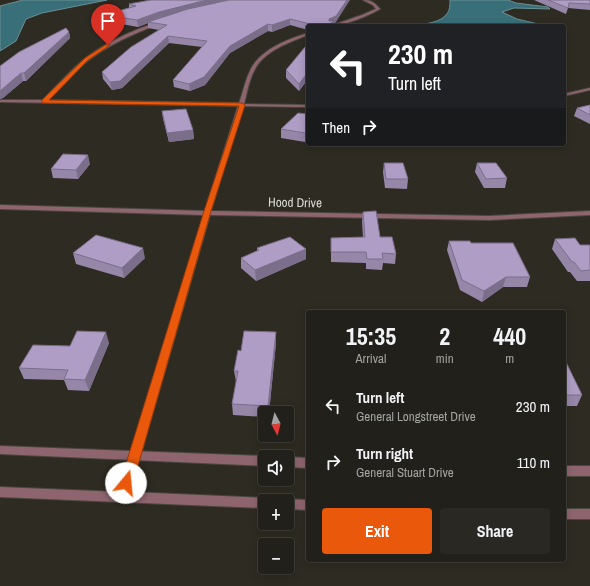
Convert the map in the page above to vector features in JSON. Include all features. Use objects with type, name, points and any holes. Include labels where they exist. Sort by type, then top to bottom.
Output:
[{"type":"street","points":[[338,24],[363,16],[378,9],[374,4],[365,0]]},
{"type":"street","points":[[44,102],[96,52],[125,36],[163,21]]},
{"type":"street","points":[[122,496],[252,70],[257,62],[274,48],[306,35]]},
{"type":"street","points":[[566,95],[590,89]]},
{"type":"street","points":[[0,100],[306,106]]},
{"type":"street","name":"Hood Drive","points":[[0,207],[208,211],[301,215],[489,218],[590,213]]},
{"type":"street","points":[[0,450],[258,461]]},
{"type":"street","points":[[294,462],[306,463]]},
{"type":"street","points":[[566,471],[590,471]]},
{"type":"street","points":[[0,492],[258,503]]},
{"type":"street","points":[[294,504],[306,505]]},
{"type":"street","points":[[566,514],[590,514]]},
{"type":"water","points":[[23,0],[107,0],[42,13],[26,19],[16,41],[0,51],[0,6]]},
{"type":"water","points":[[450,0],[508,0],[516,3],[548,7],[550,9],[514,8],[502,12],[517,19],[538,24],[424,24],[442,19],[446,15],[450,6]]},
{"type":"building","points":[[151,0],[207,0],[159,12],[137,20],[104,15],[136,6],[129,4]]},
{"type":"building","points":[[229,0],[347,0],[336,16],[329,19],[329,21],[333,21],[331,24],[310,24],[290,19],[272,25],[268,24],[230,46],[204,77],[189,84],[173,80],[207,41],[168,36],[120,81],[110,82],[102,72],[131,47],[167,25],[148,22],[188,9]]},
{"type":"building","points":[[548,0],[590,0],[590,4],[569,3],[568,8]]},
{"type":"building","points":[[66,28],[69,32],[24,73],[21,73],[0,91],[0,66],[19,52]]},
{"type":"building","points":[[305,47],[306,75],[299,84],[286,70]]},
{"type":"building","points":[[590,105],[590,115],[577,108]]},
{"type":"building","points":[[186,109],[193,130],[167,133],[162,111]]},
{"type":"building","points":[[298,113],[306,114],[305,133],[281,129]]},
{"type":"building","points":[[63,154],[88,155],[76,170],[51,169]]},
{"type":"building","points":[[384,163],[403,163],[408,179],[386,179]]},
{"type":"building","points":[[477,163],[496,163],[507,178],[486,179]]},
{"type":"building","points":[[376,211],[380,237],[392,237],[396,254],[382,253],[383,259],[367,259],[366,252],[331,252],[331,238],[365,237],[363,212]]},
{"type":"building","points":[[96,235],[143,248],[122,268],[73,253]]},
{"type":"building","points":[[290,237],[306,249],[255,270],[241,258],[259,250],[257,248]]},
{"type":"building","points":[[575,238],[580,245],[590,245],[590,270],[581,271],[574,262],[572,262],[555,239]]},
{"type":"building","points":[[449,241],[470,241],[471,243],[513,243],[530,277],[506,277],[484,291],[462,280]]},
{"type":"building","points":[[77,331],[106,332],[85,380],[64,379],[68,370],[19,368],[33,345],[70,346]]},
{"type":"building","points":[[244,331],[276,332],[268,406],[232,404],[238,371],[234,371],[238,350],[241,351]]},
{"type":"building","points":[[566,362],[582,395],[566,395]]},
{"type":"route","points":[[108,45],[87,59],[44,102],[242,105],[208,211],[126,483]]}]
